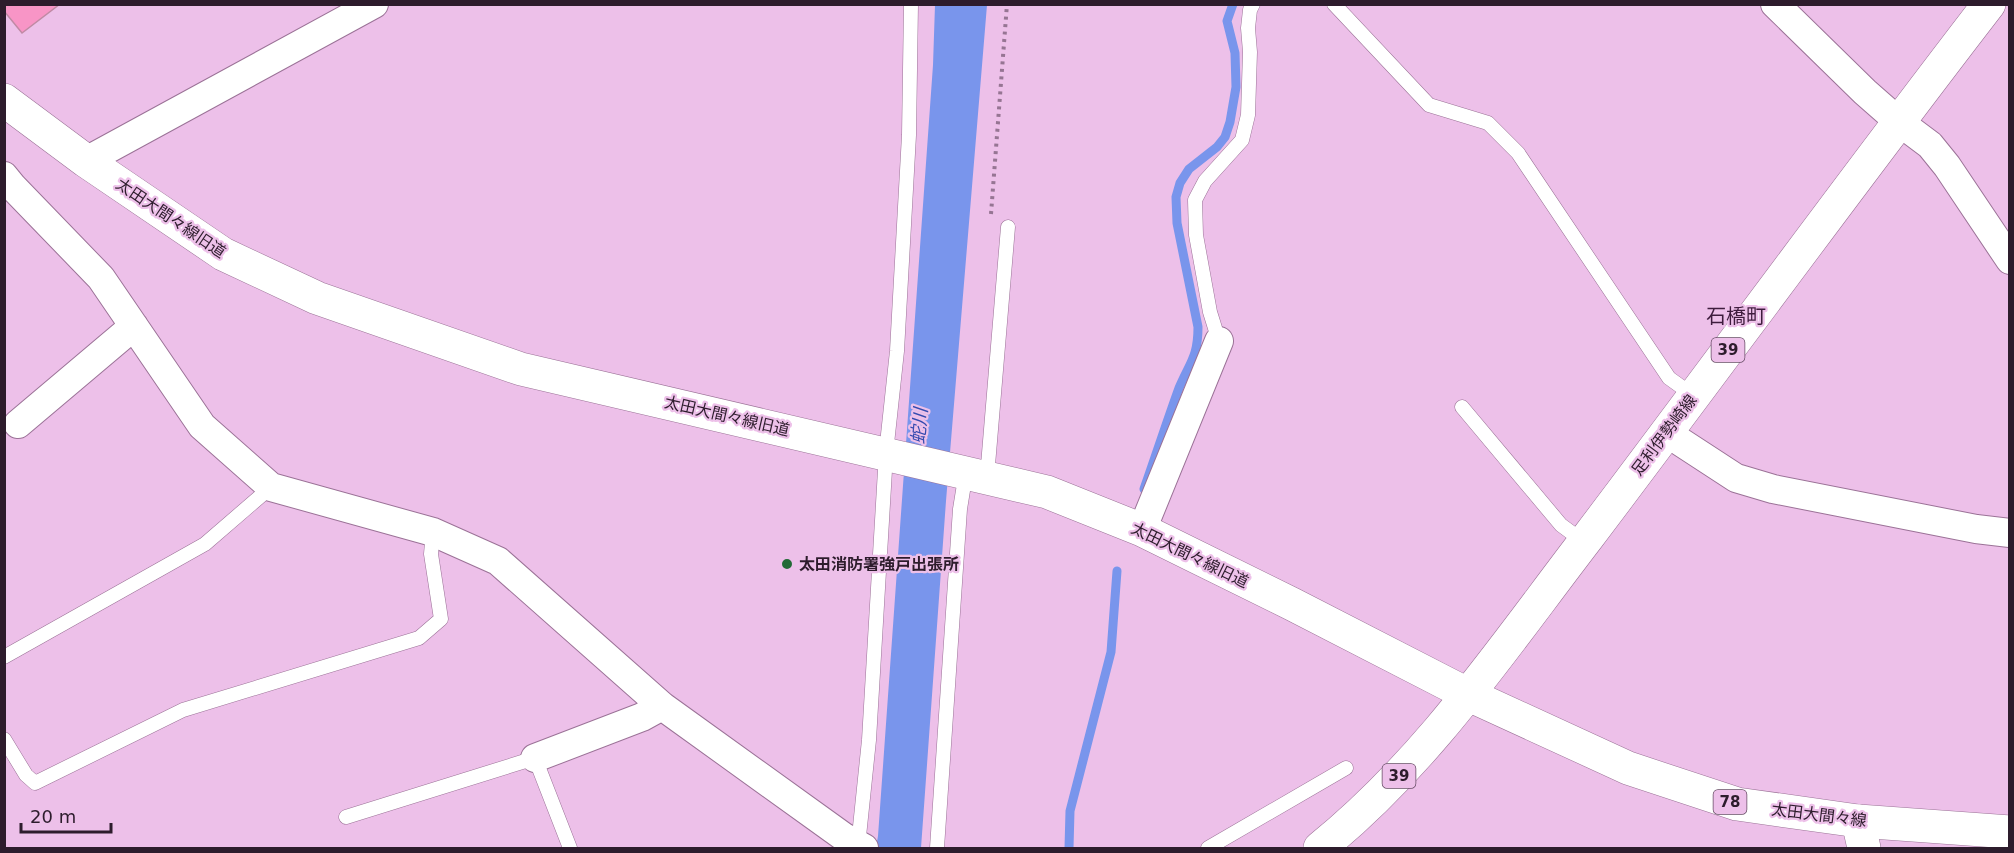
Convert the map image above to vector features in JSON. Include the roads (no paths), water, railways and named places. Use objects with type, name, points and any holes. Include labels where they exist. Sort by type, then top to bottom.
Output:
[{"type":"main road","name":"足利伊勢崎線","points":[[1320,849],[1389,787],[1469,695],[1989,4]]},
{"type":"main road","name":"太田大間々線旧道","points":[[4,100],[86,161],[223,254],[317,298],[521,369],[1047,492],[1142,530],[1469,695]]},
{"type":"main road","name":"太田大間々線","points":[[1469,695],[1628,768],[1737,804],[1861,835],[2010,832]]},
{"type":"street","points":[[86,161],[374,4]]},
{"type":"street","points":[[1774,4],[1898,122],[1930,145],[1947,166],[2010,260]]},
{"type":"street","points":[[7,185],[100,278],[202,426],[271,487],[433,532],[498,561],[662,706],[860,847]]},
{"type":"street","points":[[18,424],[134,326]]},
{"type":"street","points":[[1142,530],[1219,341]]},
{"type":"street","points":[[1667,433],[1736,478],[1773,489],[1976,529],[2010,533]]},
{"type":"street","points":[[535,758],[642,717],[662,706]]},
{"type":"lane","points":[[860,847],[870,740],[902,280],[909,135],[911,4]]},
{"type":"lane","points":[[1219,341],[1210,312],[1196,235],[1195,200],[1205,181],[1242,140],[1248,115],[1250,52],[1248,28],[1253,4]]},
{"type":"lane","points":[[1334,4],[1429,105],[1488,123],[1518,153],[1669,378],[1694,396]]},
{"type":"lane","points":[[937,849],[960,509],[970,473],[1008,227]]},
{"type":"lane","points":[[1462,407],[1562,525],[1584,542]]},
{"type":"lane","points":[[4,657],[205,544],[271,487]]},
{"type":"lane","points":[[4,739],[26,775],[35,783],[183,710],[419,638],[441,619],[431,554],[433,532]]},
{"type":"lane","points":[[346,817],[535,758],[570,849]]},
{"type":"lane","points":[[1208,849],[1346,768]]},
{"type":"water","name":"蛇川","points":[[935,5],[987,5],[946,501],[921,848],[876,848],[933,65]]},
{"type":"waterway","points":[[1144,489],[1179,388],[1197,346],[1198,327],[1177,223],[1176,197],[1180,183],[1189,169],[1217,147],[1225,137],[1230,122],[1236,87],[1235,53],[1227,21],[1233,4]]},
{"type":"waterway","points":[[1069,848],[1070,811],[1111,652],[1117,571]]},
{"type":"place","name":"太田消防署強戸出張所","points":[[787,564]]},
{"type":"district","name":"石橋町","points":[[1736,316]]}]
